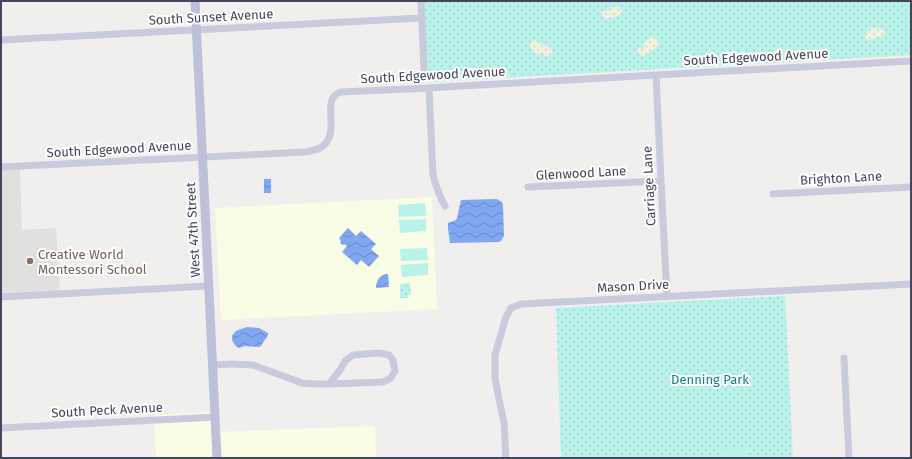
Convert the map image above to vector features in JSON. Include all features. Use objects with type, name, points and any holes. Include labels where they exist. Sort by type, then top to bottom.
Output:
[{"type":"main road","name":"West 47th Street","points":[[196,1],[217,458]]},
{"type":"street","points":[[421,1],[424,70]]},
{"type":"street","name":"South Sunset Avenue","points":[[1,40],[422,18]]},
{"type":"street","name":"South Edgewood Avenue","points":[[1,167],[305,152],[320,148],[328,142],[332,131],[330,103],[334,95],[341,92],[911,61]]},
{"type":"street","name":"Carriage Lane","points":[[656,75],[660,181],[667,297]]},
{"type":"street","points":[[430,88],[433,175],[436,188],[446,206]]},
{"type":"street","name":"Glenwood Lane","points":[[528,187],[660,181]]},
{"type":"street","name":"Brighton Lane","points":[[773,194],[911,187]]},
{"type":"street","name":"Mason Drive","points":[[506,458],[504,422],[495,379],[495,355],[506,317],[511,308],[522,304],[911,284]]},
{"type":"street","points":[[1,297],[209,286]]},
{"type":"street","points":[[213,365],[253,365],[302,383],[329,384],[383,382],[391,378],[395,371],[393,360],[389,355],[379,353],[353,355],[345,361],[329,384]]},
{"type":"street","points":[[844,358],[849,458]]},
{"type":"street","name":"South Peck Avenue","points":[[1,428],[215,417]]},
{"type":"shaded area","name":"Creative World Montessori School","points":[[20,168],[22,230],[56,228],[60,292],[1,295],[1,169]]},
{"type":"shaded area","points":[[432,197],[437,309],[221,320],[215,208]]},
{"type":"shaded area","points":[[213,412],[214,432],[375,426],[376,458],[156,458],[154,415]]},
{"type":"green space","points":[[424,1],[911,1],[911,55],[427,82]]},
{"type":"green space","points":[[425,203],[426,216],[399,217],[398,205]]},
{"type":"green space","points":[[426,219],[426,231],[400,233],[399,220]]},
{"type":"green space","points":[[427,248],[428,260],[401,261],[400,249]]},
{"type":"green space","points":[[428,263],[428,275],[402,277],[401,265]]},
{"type":"green space","points":[[410,283],[411,295],[408,295],[408,298],[400,298],[400,284]]},
{"type":"green space","name":"Denning Park","points":[[785,296],[793,458],[561,458],[556,308]]},
{"type":"green space","points":[[747,449],[747,458],[721,458],[720,450]]},
{"type":"sand","points":[[616,6],[621,9],[620,15],[610,19],[605,19],[603,17],[601,14],[602,11],[607,11],[608,9]]},
{"type":"sand","points":[[871,28],[882,29],[885,32],[884,35],[867,40],[865,37],[866,33]]},
{"type":"sand","points":[[651,37],[654,37],[659,42],[658,44],[645,56],[639,54],[638,49],[643,49],[646,41]]},
{"type":"sand","points":[[535,40],[549,47],[553,51],[551,55],[544,56],[543,53],[541,53],[538,55],[533,52],[534,50],[530,45],[532,41]]},
{"type":"water","points":[[264,179],[271,179],[271,193],[264,193]]},
{"type":"water","points":[[497,199],[502,202],[503,206],[504,236],[501,241],[450,243],[448,223],[456,220],[461,200]]},
{"type":"water","points":[[348,228],[356,236],[361,231],[376,244],[371,249],[379,256],[369,267],[361,260],[357,265],[342,252],[347,246],[340,243],[341,241],[339,238]]},
{"type":"water","points":[[388,274],[389,287],[376,288],[378,279]]},
{"type":"water","points":[[247,327],[259,328],[268,333],[261,346],[245,346],[239,348],[234,344],[232,339],[233,334],[238,330]]},
{"type":"place","name":"Creative World Montessori School","points":[[30,261]]}]
